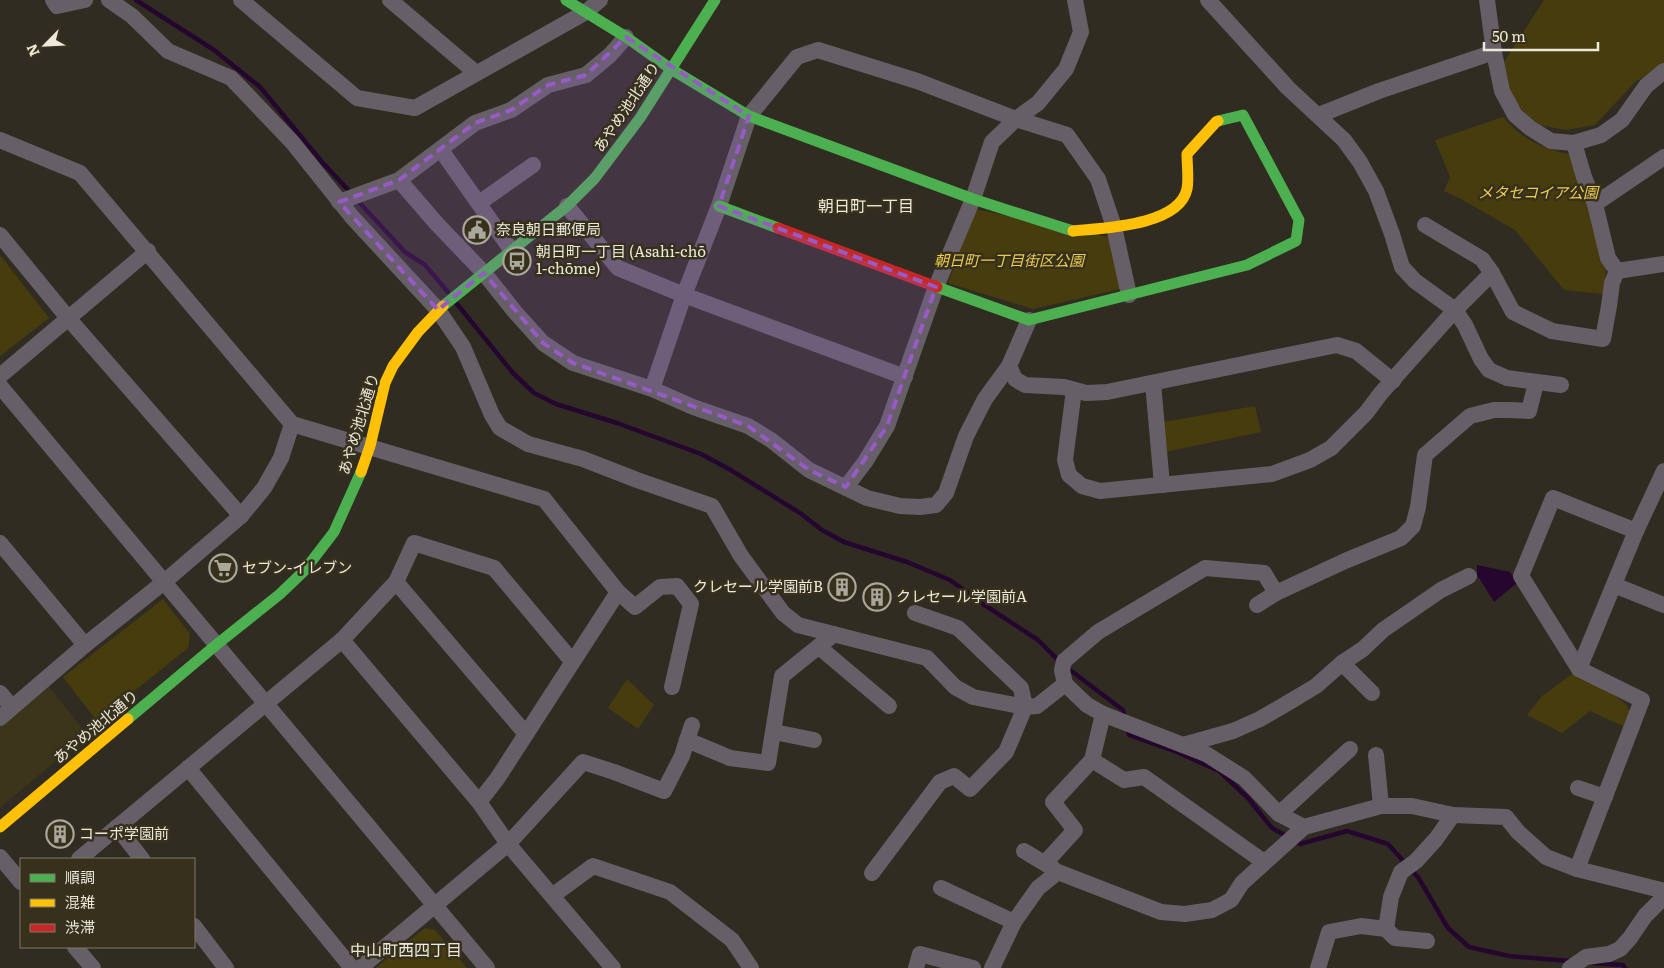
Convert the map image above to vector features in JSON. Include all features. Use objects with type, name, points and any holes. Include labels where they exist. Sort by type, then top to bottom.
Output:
[{"type":"street","points":[[53,0],[57,6],[85,0]]},
{"type":"street","points":[[109,0],[132,16],[168,51],[231,78],[293,143],[376,245],[438,310],[464,347],[492,415],[500,428],[528,444],[583,459],[712,506],[740,556],[783,613],[798,625],[927,658],[955,686],[973,697],[1025,707],[1037,706],[1064,684]]},
{"type":"street","points":[[390,0],[476,73]]},
{"type":"street","points":[[566,0],[626,37],[671,69],[749,116],[973,198],[1072,231],[1114,227],[1162,216],[1180,203],[1187,189],[1187,154],[1216,122],[1243,114],[1299,220],[1296,241],[1247,265],[1029,320],[719,206]]},
{"type":"street","points":[[251,3],[357,98],[415,108],[586,12],[600,0]]},
{"type":"street","name":"あやめ池北通り","points":[[0,827],[216,645],[280,594],[304,571],[334,532],[358,481],[370,446],[385,383],[393,366],[418,332],[438,310],[567,206],[595,178],[640,118],[715,0]]},
{"type":"street","points":[[846,487],[865,462],[887,426],[936,287],[973,198],[992,142],[1016,119],[1038,103],[1066,69],[1081,32],[1074,0]]},
{"type":"street","points":[[1208,0],[1288,88],[1344,140],[1360,162],[1372,184],[1392,234],[1402,267],[1415,281],[1455,310],[1465,325],[1481,359],[1489,370],[1507,378],[1536,383],[1562,384]]},
{"type":"street","points":[[1487,0],[1494,52],[1502,91],[1516,115],[1530,128],[1551,141],[1574,143],[1602,135],[1622,120],[1646,86],[1664,71]]},
{"type":"street","points":[[340,202],[399,180],[475,123],[511,110],[548,85],[586,75],[610,55],[626,37]]},
{"type":"street","points":[[652,389],[684,296],[719,206],[749,116],[797,57],[818,50],[917,81],[1016,119],[1067,135],[1098,180],[1114,227],[1128,295]]},
{"type":"street","points":[[1319,115],[1389,88],[1494,52]]},
{"type":"street","points":[[0,140],[80,173],[292,424],[544,499],[618,592],[635,607],[660,587],[677,586],[691,604],[672,687]]},
{"type":"street","points":[[1574,143],[1584,177],[1595,204],[1608,258],[1617,271]]},
{"type":"street","points":[[441,150],[512,252]]},
{"type":"street","points":[[1595,204],[1664,157]]},
{"type":"street","points":[[479,203],[533,165]]},
{"type":"street","points":[[399,180],[437,224],[484,273],[543,343],[573,363],[652,389],[693,407],[748,426],[771,440],[809,470],[867,498],[900,506],[920,507],[936,505],[946,493],[966,436],[985,399],[1009,366],[1029,320]]},
{"type":"street","points":[[567,206],[618,268],[684,296],[905,377]]},
{"type":"street","points":[[1425,226],[1482,259],[1492,273],[1513,312],[1552,331],[1603,339],[1612,283],[1617,271]]},
{"type":"street","points":[[0,235],[68,318],[241,516]]},
{"type":"street","points":[[0,376],[148,252]]},
{"type":"street","points":[[1617,271],[1664,264]]},
{"type":"street","points":[[1074,390],[1065,460],[1069,476],[1082,486],[1100,490],[1272,474],[1310,460],[1331,448],[1366,413],[1455,310],[1492,273]]},
{"type":"street","points":[[1009,366],[1015,379],[1024,385],[1064,387],[1086,393],[1107,392],[1337,345],[1356,352],[1393,381]]},
{"type":"street","points":[[1153,383],[1162,485]]},
{"type":"street","points":[[1257,605],[1276,593],[1402,538],[1413,526],[1418,507],[1425,455],[1470,416],[1494,410],[1529,412],[1536,383]]},
{"type":"street","points":[[0,386],[487,968]]},
{"type":"street","points":[[0,693],[6,712],[241,516],[264,488],[281,458],[292,424]]},
{"type":"street","points":[[1579,669],[1636,531],[1664,471]]},
{"type":"street","points":[[1577,869],[1642,700],[1579,669],[1521,576],[1553,498],[1636,531]]},
{"type":"street","points":[[0,543],[86,645]]},
{"type":"street","points":[[80,858],[342,640],[396,582],[414,543],[494,568],[572,660]]},
{"type":"street","points":[[1276,593],[1264,573],[1205,568],[1098,632],[1064,661],[1062,670],[1064,684],[1087,705],[1139,729],[1206,754],[1244,778],[1279,814],[1304,827]]},
{"type":"street","points":[[1184,745],[1233,731],[1260,719],[1316,686],[1342,663],[1363,649],[1383,630],[1441,590],[1470,576]]},
{"type":"street","points":[[396,582],[526,734]]},
{"type":"street","points":[[1614,585],[1664,606]]},
{"type":"street","points":[[479,802],[497,779],[572,660],[618,592]]},
{"type":"street","points":[[872,873],[940,782],[954,776],[970,789],[1006,752],[1025,707],[1021,688],[958,628],[915,613]]},
{"type":"street","points":[[360,968],[508,844],[584,762],[664,791],[682,756],[689,732],[730,758],[768,763],[782,676],[834,634]]},
{"type":"street","points":[[342,640],[479,802],[508,844],[613,968]]},
{"type":"street","points":[[819,646],[889,706]]},
{"type":"street","points":[[1342,663],[1372,693]]},
{"type":"street","points":[[992,968],[1014,922],[1075,830],[1053,802],[1092,760],[1103,714]]},
{"type":"street","points":[[774,732],[814,740]]},
{"type":"street","points":[[1279,814],[1350,748]]},
{"type":"street","points":[[1376,754],[1381,806]]},
{"type":"street","points":[[1092,760],[1124,780],[1144,777],[1264,862]]},
{"type":"street","points":[[188,768],[352,968]]},
{"type":"street","points":[[1578,788],[1605,796]]},
{"type":"street","points":[[1024,851],[1051,867],[1160,912],[1185,914],[1212,910],[1231,900],[1242,883],[1304,827],[1381,806],[1412,806],[1453,815],[1506,817],[1518,832],[1546,857],[1577,869],[1661,890],[1664,896],[1620,949],[1609,954],[1586,957],[1571,967]]},
{"type":"street","points":[[1386,929],[1391,897],[1401,872],[1416,861],[1436,839],[1453,815]]},
{"type":"street","points":[[117,827],[141,858]]},
{"type":"street","points":[[0,857],[20,881]]},
{"type":"street","points":[[552,896],[593,866],[670,892],[732,940],[751,968]]},
{"type":"street","points":[[941,888],[1014,922]]},
{"type":"street","points":[[1318,968],[1329,932],[1362,926],[1386,929],[1395,938],[1427,941]]},
{"type":"street","points":[[195,927],[226,968]]},
{"type":"street","points":[[76,948],[93,968]]},
{"type":"street","points":[[916,968],[920,954],[973,968]]},
{"type":"highlighted area","points":[[626,37],[749,116],[719,206],[936,287],[887,426],[846,487],[809,470],[748,426],[573,363],[543,343],[484,273],[438,310],[339,202],[399,180],[475,123],[511,110],[548,85],[586,75]]},
{"type":"shaded area","points":[[1477,565],[1510,572],[1517,583],[1494,602],[1477,575]]},
{"type":"shaded area","points":[[49,687],[87,734],[0,808],[0,727]]},
{"type":"green space","points":[[1544,0],[1664,0],[1664,65],[1635,82],[1595,125],[1566,130],[1534,124],[1513,99],[1502,65]]},
{"type":"green space","name":"メタセコイア公園","points":[[1503,117],[1526,138],[1535,143],[1552,150],[1573,155],[1605,262],[1606,274],[1603,294],[1564,290],[1515,230],[1444,191],[1450,177],[1435,140]]},
{"type":"green space","name":"朝日町一丁目街区公園","points":[[975,209],[1109,237],[1120,289],[1033,309],[948,283]]},
{"type":"green space","points":[[0,255],[49,318],[0,356]]},
{"type":"green space","points":[[1255,406],[1261,432],[1165,452],[1163,422]]},
{"type":"green space","points":[[163,599],[190,634],[188,648],[97,721],[63,677]]},
{"type":"green space","points":[[1579,669],[1626,704],[1630,711],[1623,726],[1590,711],[1562,733],[1527,715],[1542,696]]},
{"type":"green space","points":[[627,679],[654,705],[638,729],[608,708]]},
{"type":"green space","points":[[425,928],[435,930],[467,968],[376,968]]},
{"type":"waterway","points":[[136,0],[214,50],[260,87],[322,162],[352,194]]},
{"type":"waterway","points":[[357,200],[405,252],[425,265],[448,292]]},
{"type":"waterway","points":[[457,304],[513,373],[534,393],[556,404],[617,423],[701,454],[729,469],[800,513],[822,530],[844,542],[907,562],[950,580],[1038,640],[1060,662]]},
{"type":"waterway","points":[[1066,667],[1123,710],[1125,718]]},
{"type":"waterway","points":[[1127,728],[1129,735],[1177,752],[1219,771],[1248,798],[1272,828],[1288,837]]},
{"type":"waterway","points":[[1295,841],[1300,844],[1347,831],[1388,844],[1406,864]]},
{"type":"waterway","points":[[1411,870],[1418,877],[1448,928],[1469,947],[1509,956],[1570,961]]},
{"type":"waterway","points":[[1593,963],[1623,965],[1625,968]]},
{"type":"traffic: fast","points":[[566,0],[626,37],[671,69],[749,116],[973,199],[1073,231]]},
{"type":"traffic: fast","points":[[443,306],[567,206],[595,178],[640,118],[715,0]]},
{"type":"traffic: fast","points":[[937,287],[1029,320],[1247,265],[1296,241],[1299,220],[1243,115],[1218,121]]},
{"type":"traffic: fast","points":[[719,206],[778,228]]},
{"type":"traffic: fast","points":[[128,719],[280,594],[304,571],[334,532],[361,472]]},
{"type":"traffic: slow","points":[[1073,231],[1138,223],[1170,211],[1181,201],[1187,189],[1187,154],[1218,121]]},
{"type":"traffic: slow","points":[[361,472],[370,446],[385,383],[393,366],[418,332],[443,306]]},
{"type":"traffic: slow","points":[[0,827],[128,719]]},
{"type":"traffic: jam","points":[[778,228],[937,287]]},
{"type":"place","name":"奈良朝日郵便局","points":[[477,230]]},
{"type":"place","name":"朝日町一丁目 (Asahi-chō 1-chōme)","points":[[517,261]]},
{"type":"place","name":"セブン-イレブン","points":[[223,568]]},
{"type":"place","name":"クレセール学園前B","points":[[842,587]]},
{"type":"place","name":"クレセール学園前A","points":[[877,597]]},
{"type":"place","name":"コーポ学園前","points":[[60,834]]},
{"type":"district","name":"朝日町一丁目","points":[[866,206]]},
{"type":"district","name":"中山町西四丁目","points":[[406,950]]}]
